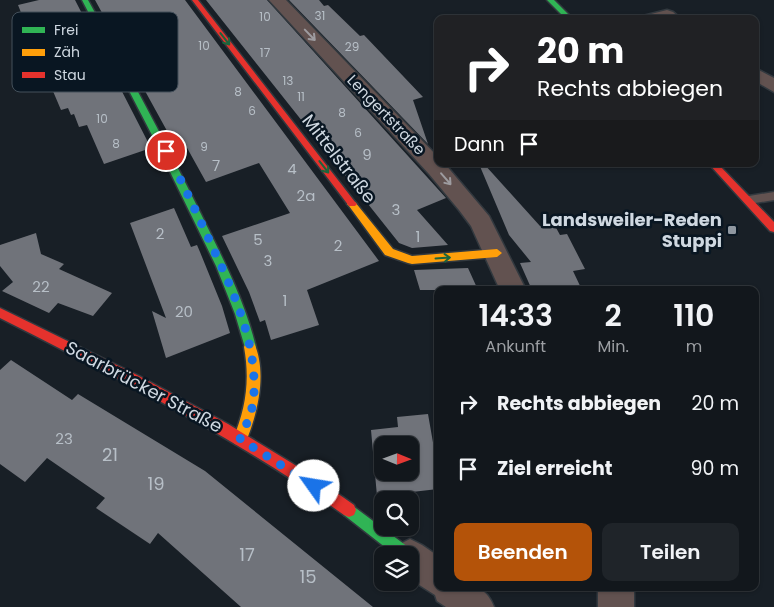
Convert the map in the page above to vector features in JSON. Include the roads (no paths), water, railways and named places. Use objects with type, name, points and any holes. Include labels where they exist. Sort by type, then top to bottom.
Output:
[{"type":"street","points":[[85,0],[91,12]]},
{"type":"street","name":"Mittelstraße","points":[[195,0],[389,252],[401,258],[412,260],[497,253]]},
{"type":"street","name":"Lengertstraße","points":[[277,0],[434,166]]},
{"type":"street","points":[[545,3],[552,15]]},
{"type":"street","points":[[545,3],[564,15]]},
{"type":"street","points":[[759,76],[774,86]]},
{"type":"street","points":[[134,92],[175,168],[221,266],[244,323],[254,363],[254,394],[250,418],[240,439]]},
{"type":"street","name":"Lengertstraße","points":[[435,167],[481,222],[511,286]]},
{"type":"street","points":[[716,167],[774,228]]},
{"type":"street","name":"Saarbrücker Straße","points":[[0,313],[149,388],[240,439],[314,486],[395,546]]},
{"type":"street","points":[[419,564],[434,575]]},
{"type":"street","points":[[454,591],[476,607]]},
{"type":"street","points":[[616,591],[616,607]]},
{"type":"lane","points":[[749,200],[774,196]]},
{"type":"place","name":"Landsweiler-Reden Stuppi","points":[[732,230]]}]
